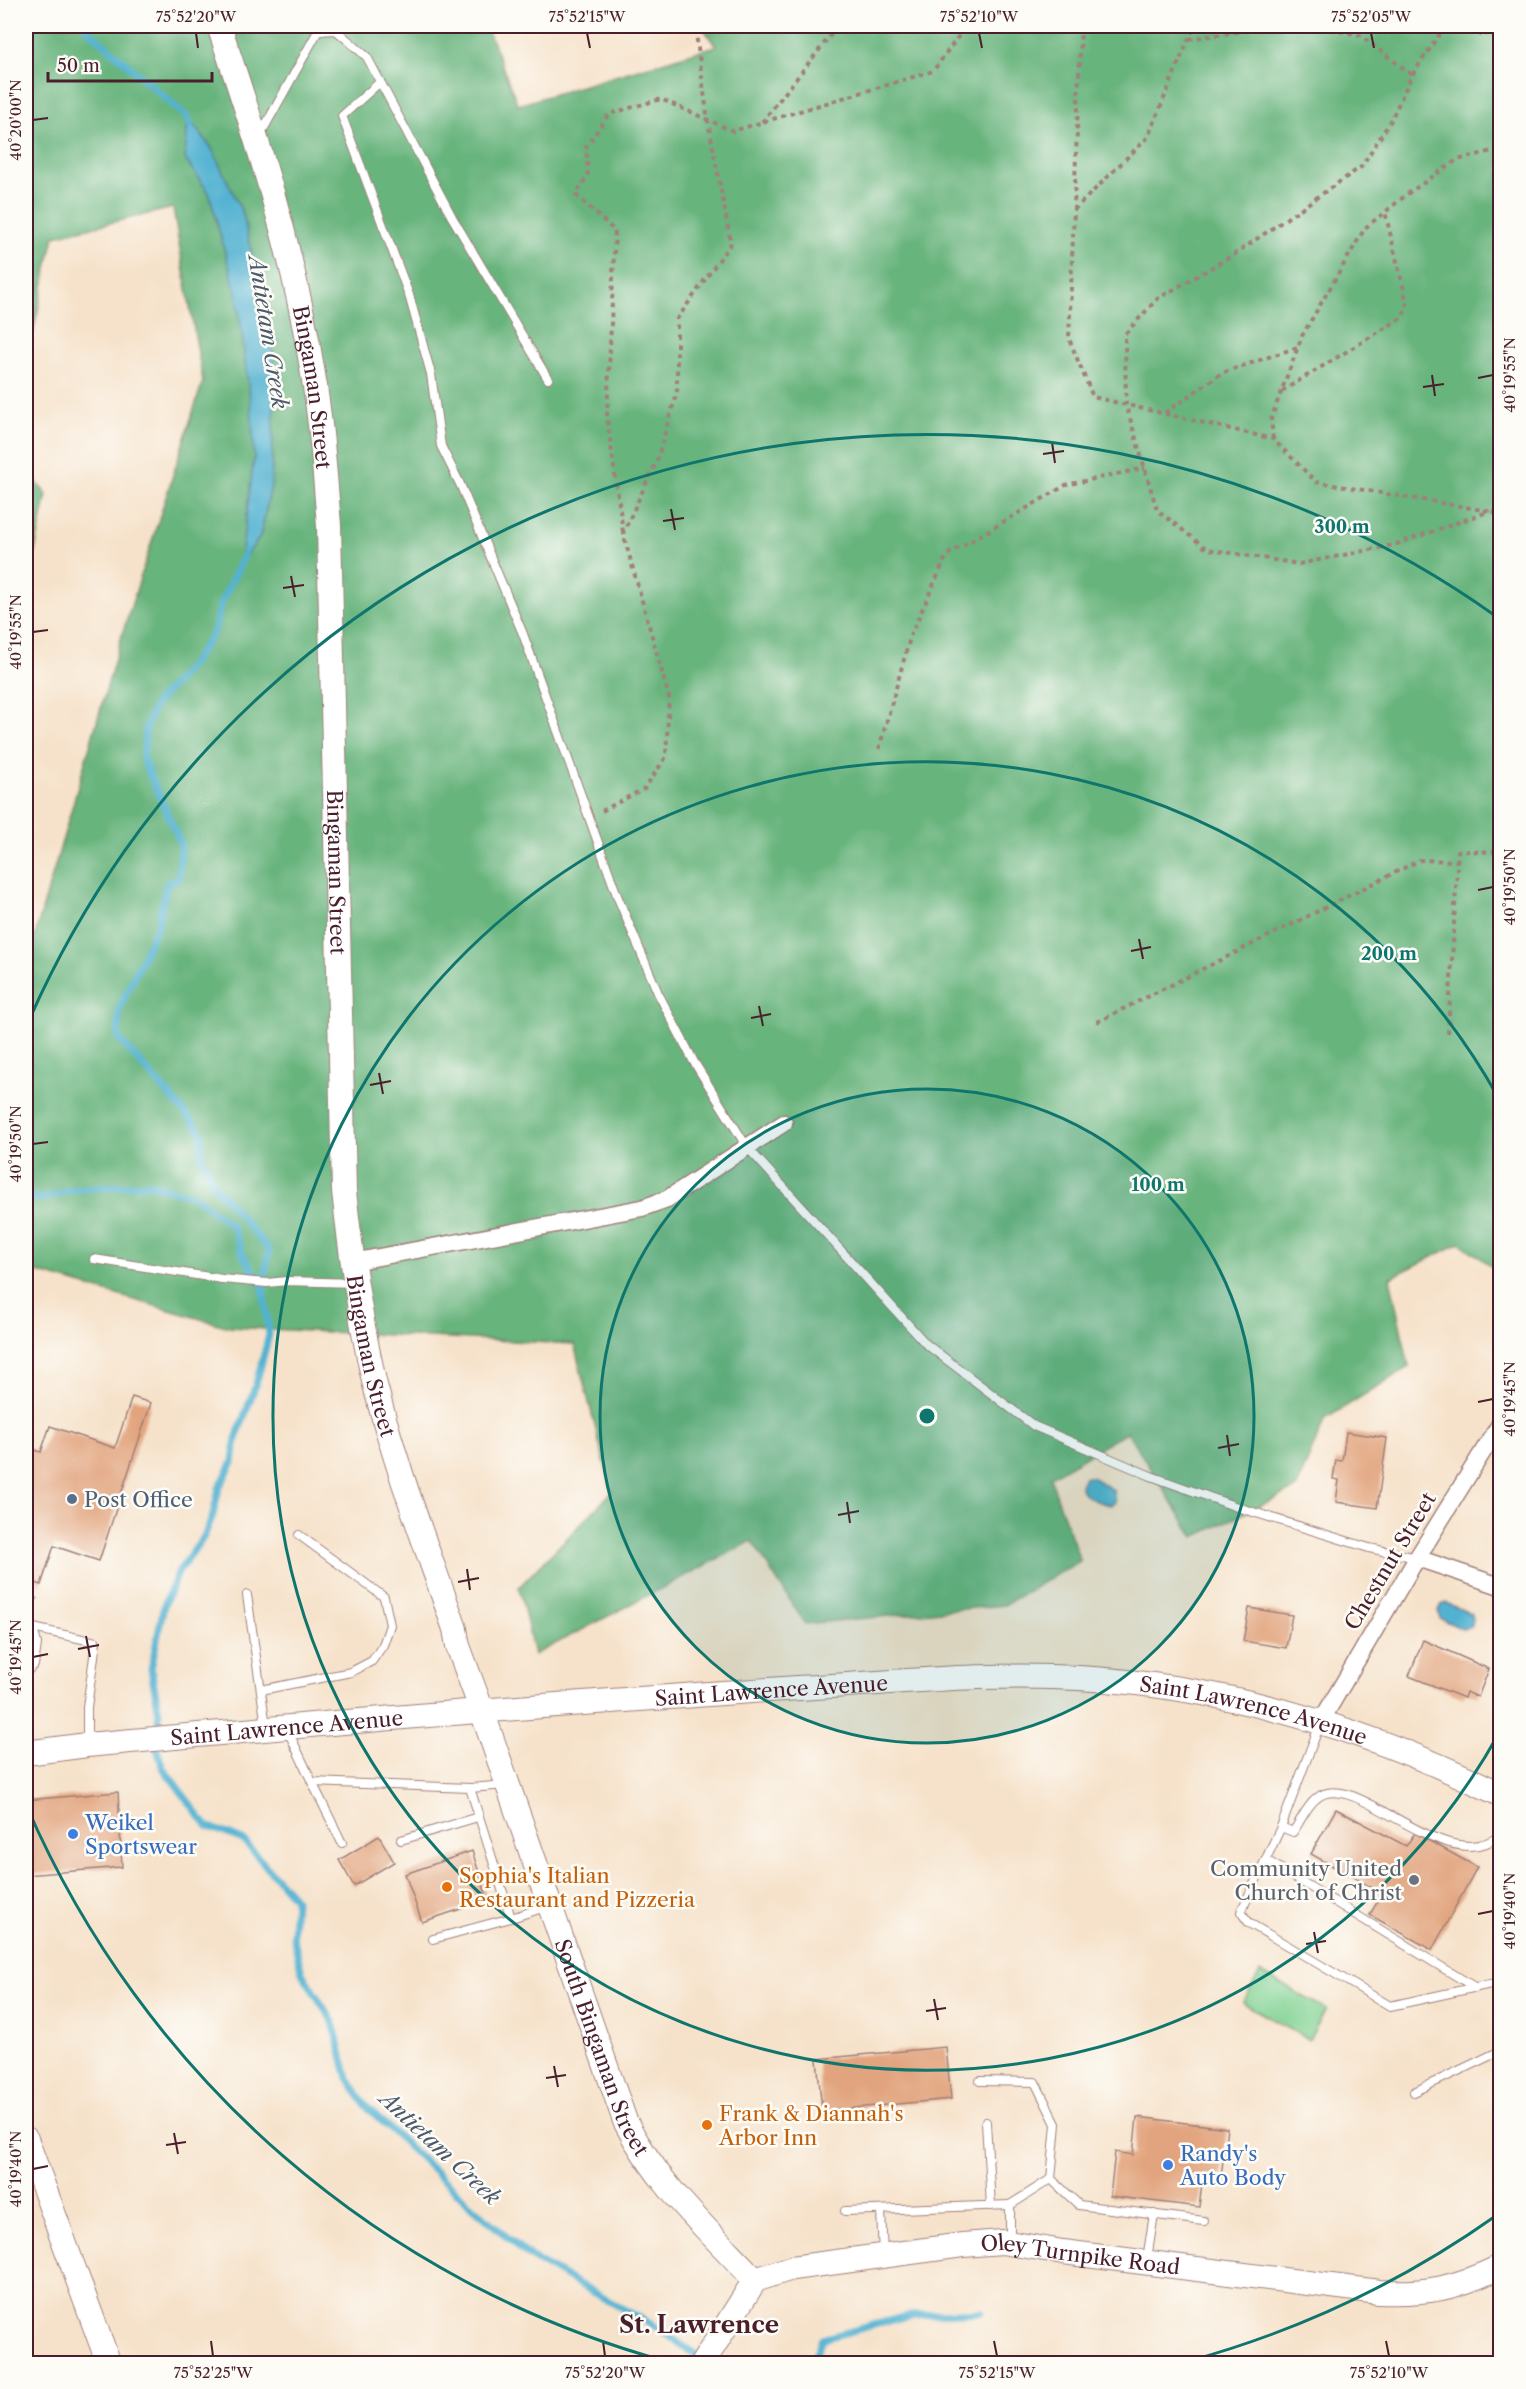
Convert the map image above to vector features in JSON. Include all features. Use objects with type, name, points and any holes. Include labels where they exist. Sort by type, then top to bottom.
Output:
[{"type":"street","name":"Bingaman Street","points":[[219,26],[257,140],[283,229],[304,322],[323,448],[329,526],[341,1127],[344,1191],[353,1273],[376,1387],[395,1454],[455,1629],[458,1646],[482,1711]]},
{"type":"street","points":[[353,1273],[642,1208],[667,1199],[784,1123]]},
{"type":"street","name":"Chestnut Street","points":[[1320,1723],[1417,1558],[1500,1424]]},
{"type":"street","points":[[1417,1558],[1500,1586]]},
{"type":"street","name":"Saint Lawrence Avenue","points":[[26,1753],[87,1745],[482,1711],[927,1680],[1026,1676],[1091,1679],[1169,1687],[1258,1704],[1385,1743],[1453,1771],[1500,1794]]},
{"type":"street","name":"South Bingaman Street","points":[[482,1711],[618,2104],[636,2142],[651,2166],[679,2200],[755,2280]]},
{"type":"street","points":[[26,2139],[109,2364]]},
{"type":"street","name":"Oley Turnpike Road","points":[[755,2280],[792,2268],[883,2255],[963,2245],[1010,2244],[1379,2292],[1410,2293],[1441,2290],[1462,2284],[1500,2266]]},
{"type":"street","points":[[702,2364],[720,2332],[755,2280]]},
{"type":"lane","points":[[257,140],[318,31],[336,30],[367,57],[452,217],[548,378]]},
{"type":"lane","points":[[380,82],[342,116],[409,295],[431,374],[441,446],[460,484],[523,634],[618,898],[658,993],[694,1062],[747,1147],[926,1344],[1034,1426],[1151,1476],[1237,1507],[1369,1548],[1417,1558]]},
{"type":"lane","points":[[94,1259],[222,1279],[267,1283],[353,1273]]},
{"type":"lane","points":[[261,1690],[351,1672],[372,1662],[383,1645],[390,1625],[384,1598],[299,1535]]},
{"type":"lane","points":[[247,1595],[261,1690],[277,1729],[312,1782],[342,1843]]},
{"type":"lane","points":[[26,1672],[34,1665],[37,1644],[29,1627]]},
{"type":"lane","points":[[29,1627],[96,1642],[87,1707],[87,1745]]},
{"type":"lane","points":[[1320,1723],[1281,1827],[1241,1912],[1249,1923],[1389,2006],[1500,1982]]},
{"type":"lane","points":[[312,1782],[470,1788],[507,1785]]},
{"type":"lane","points":[[470,1788],[512,1918]]},
{"type":"lane","points":[[1281,1827],[1293,1832],[1317,1797],[1331,1792],[1354,1797],[1431,1837],[1461,1845],[1479,1846],[1500,1835]]},
{"type":"lane","points":[[401,1840],[478,1817]]},
{"type":"lane","points":[[1266,1860],[1476,1988]]},
{"type":"lane","points":[[433,1939],[549,1906]]},
{"type":"lane","points":[[1414,2092],[1500,2051]]},
{"type":"lane","points":[[980,2081],[1035,2082],[1056,2124],[1051,2179]]},
{"type":"lane","points":[[986,2122],[990,2206]]},
{"type":"lane","points":[[845,2211],[1010,2205],[1051,2179]]},
{"type":"lane","points":[[1051,2179],[1079,2205],[1204,2221]]},
{"type":"lane","points":[[1010,2205],[1010,2244]]},
{"type":"lane","points":[[881,2210],[883,2255]]},
{"type":"lane","points":[[1146,2263],[1154,2214]]},
{"type":"path","points":[[623,533],[657,460],[677,392],[677,319],[731,243],[708,121],[695,26]]},
{"type":"path","points":[[762,122],[838,26]]},
{"type":"path","points":[[590,818],[645,788],[666,757],[669,697],[623,533],[606,417],[615,231],[576,195],[588,174],[586,147],[609,114],[661,99],[733,131],[933,71],[966,26]]},
{"type":"path","points":[[1081,26],[1069,339],[1093,397],[1273,439],[1316,482],[1500,513]]},
{"type":"path","points":[[1073,211],[1148,136],[1194,26]]},
{"type":"path","points":[[1189,40],[1277,26]]},
{"type":"path","points":[[1313,26],[1360,36],[1412,75]]},
{"type":"path","points":[[1445,26],[1412,75],[1390,122],[1361,167],[1235,254],[1157,299],[1125,334],[1126,405],[1157,510],[1207,549],[1299,564],[1394,545],[1490,511]]},
{"type":"path","points":[[1472,26],[1483,37],[1492,26]]},
{"type":"path","points":[[1273,439],[1271,419],[1302,336],[1365,228],[1457,160],[1500,149]]},
{"type":"path","points":[[1281,392],[1403,317],[1407,303],[1385,212]]},
{"type":"path","points":[[1165,414],[1222,373],[1298,346]]},
{"type":"path","points":[[879,749],[911,634],[947,555],[1066,485],[1144,468]]},
{"type":"path","points":[[1448,1033],[1458,851],[1500,852]]},
{"type":"path","points":[[1097,1022],[1420,860],[1458,861]]},
{"type":"path","points":[[26,1596],[37,1600]]},
{"type":"green space","points":[[26,26],[486,26],[518,105],[716,46],[702,26],[1500,26],[1500,1272],[1460,1243],[1390,1278],[1409,1367],[1325,1419],[1296,1489],[1194,1537],[1127,1432],[1050,1477],[1080,1561],[1004,1605],[805,1624],[752,1541],[534,1655],[519,1587],[612,1492],[574,1344],[229,1327],[26,1269],[26,966],[122,635],[203,381],[173,208],[54,236],[26,365]]},
{"type":"green space","points":[[26,470],[47,495],[26,591]]},
{"type":"green space","points":[[1260,1972],[1326,2009],[1309,2040],[1243,2003]]},
{"type":"water","points":[[188,118],[211,147],[243,214],[276,368],[271,486],[260,537],[240,564],[254,457],[251,407],[237,296],[209,193],[185,159]]},
{"type":"water","points":[[1084,1477],[1092,1477],[1113,1490],[1115,1502],[1112,1505],[1085,1494],[1080,1485]]},
{"type":"water","points":[[1446,1603],[1472,1614],[1473,1621],[1470,1627],[1462,1629],[1440,1618],[1438,1610]]},
{"type":"building","name":"Post Office","points":[[132,1397],[151,1403],[99,1561],[54,1546],[41,1585],[26,1579],[26,1447],[41,1452],[50,1426],[115,1448]]},
{"type":"building","points":[[1346,1432],[1387,1438],[1377,1508],[1336,1502],[1339,1480],[1333,1479],[1336,1460],[1342,1461]]},
{"type":"building","points":[[1249,1608],[1292,1615],[1286,1648],[1243,1641]]},
{"type":"building","points":[[1423,1640],[1489,1669],[1478,1697],[1466,1692],[1464,1698],[1409,1676]]},
{"type":"building","name":"Weikel Sportswear","points":[[118,1792],[122,1867],[26,1875],[26,1800]]},
{"type":"building","name":"Community United Church of Christ","points":[[1336,1809],[1406,1846],[1415,1833],[1477,1867],[1432,1950],[1370,1915],[1382,1893],[1311,1854]]},
{"type":"building","points":[[379,1836],[394,1862],[354,1886],[339,1860]]},
{"type":"building","name":"Sophia's Italian Restaurant and Pizzeria","points":[[472,1851],[488,1900],[422,1922],[405,1874]]},
{"type":"building","points":[[946,2047],[951,2099],[822,2111],[817,2059]]},
{"type":"building","name":"Randy's Auto Body","points":[[1137,2117],[1227,2128],[1221,2177],[1203,2175],[1199,2207],[1110,2196],[1115,2152],[1133,2155]]},
{"type":"waterway","name":"Antietam Creek","points":[[84,26],[188,118],[191,127]]},
{"type":"waterway","name":"Antietam Creek","points":[[244,556],[221,602],[214,632],[188,669],[156,703],[146,727],[143,760],[181,844],[179,879],[167,883],[157,927],[119,1009],[118,1038],[202,1134],[201,1155],[214,1185],[269,1250],[263,1286],[269,1335],[256,1384],[236,1439],[233,1462],[219,1488],[213,1515],[205,1535],[179,1571],[164,1605],[151,1669],[159,1713],[156,1746],[163,1768],[207,1826],[243,1840],[295,1899],[293,1936],[302,1973],[333,2022],[348,2078],[365,2105],[468,2203],[530,2257],[656,2327],[702,2359]]},
{"type":"waterway","points":[[26,1196],[43,1199],[72,1190],[150,1184],[194,1196],[232,1226],[244,1257],[261,1283]]},
{"type":"waterway","points":[[811,2364],[822,2339],[911,2315],[981,2312]]},
{"type":"place","name":"Post Office","points":[[72,1499]]},
{"type":"place","name":"Weikel Sportswear","points":[[73,1834]]},
{"type":"place","name":"Community United Church of Christ","points":[[1414,1880]]},
{"type":"place","name":"Sophia's Italian Restaurant and Pizzeria","points":[[447,1887]]},
{"type":"place","name":"Frank & Diannah's Arbor Inn","points":[[707,2125]]},
{"type":"place","name":"Randy's Auto Body","points":[[1168,2165]]},
{"type":"district","name":"St. Lawrence","points":[[699,2324]]}]
